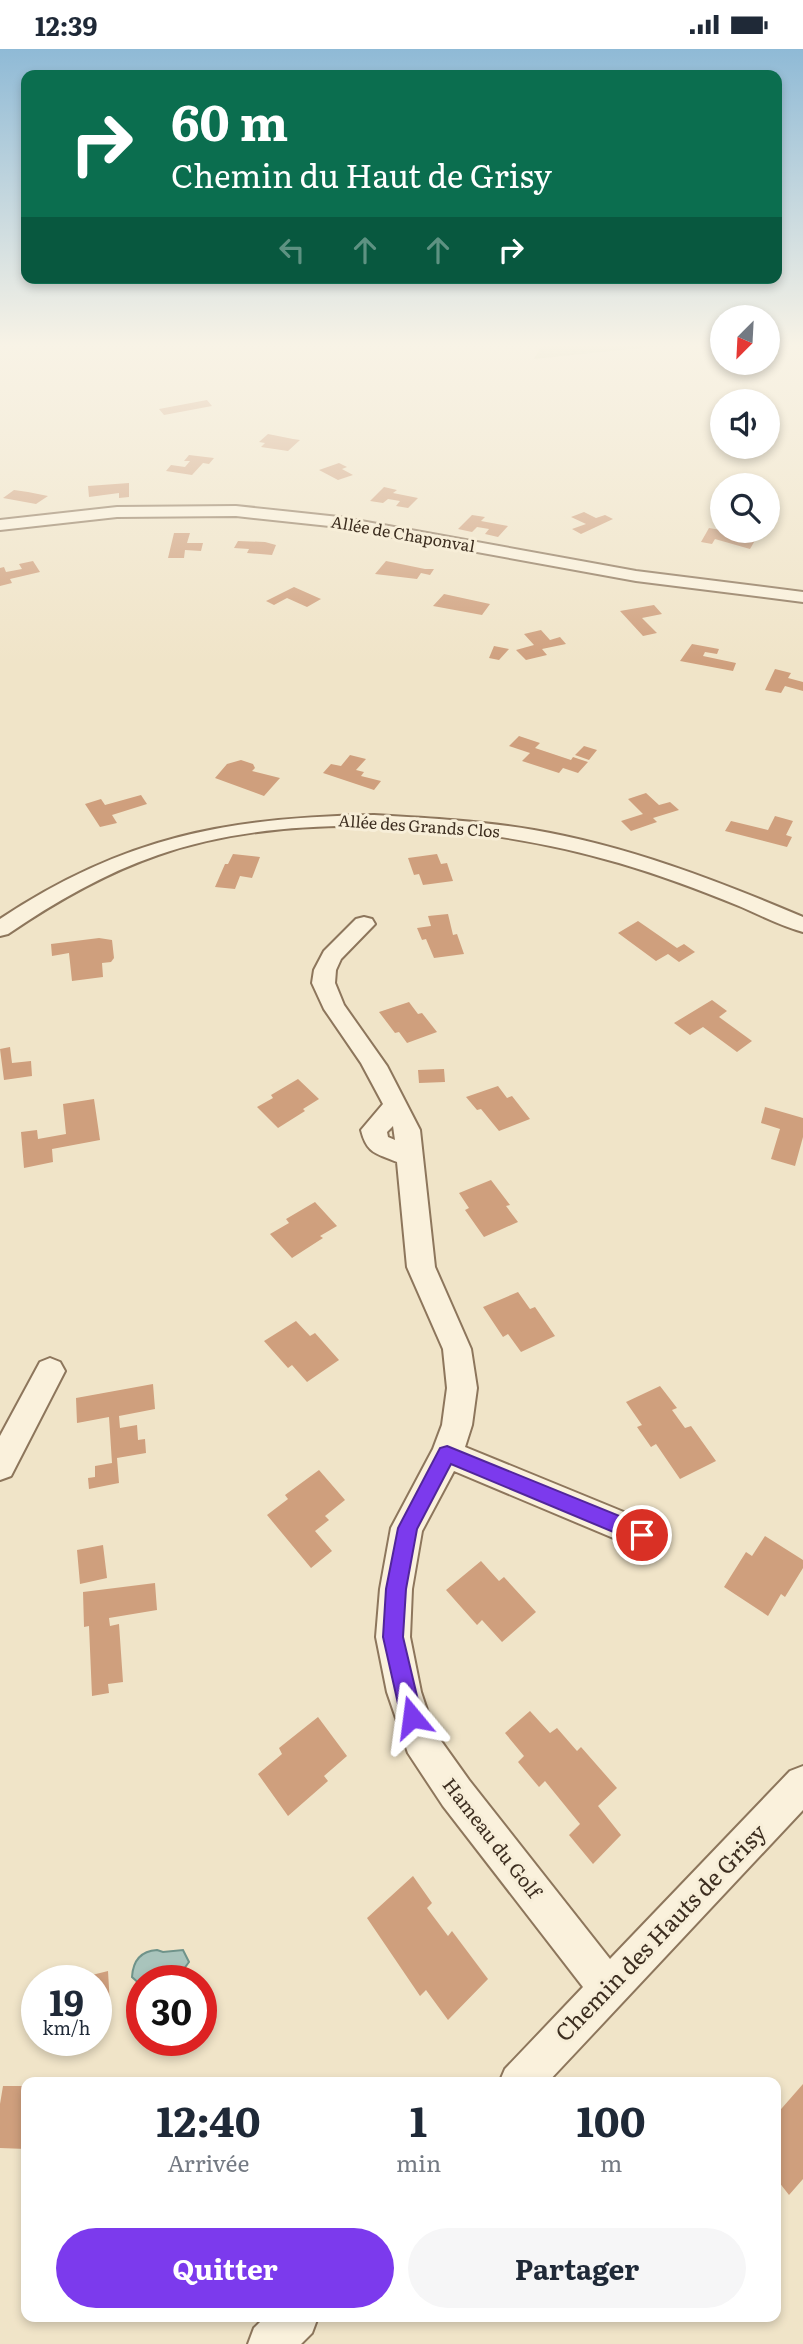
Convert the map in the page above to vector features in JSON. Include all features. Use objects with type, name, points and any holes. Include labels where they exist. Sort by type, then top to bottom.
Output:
[{"type":"street","name":"Allée de Chaponval","points":[[0,525],[127,511],[250,512],[339,522],[648,578],[803,597]]},
{"type":"street","name":"Allée des Grands Clos","points":[[0,929],[62,889],[98,870],[140,855],[218,832],[310,820],[386,821],[464,827],[568,842],[697,881],[803,925]]},
{"type":"street","name":"Hameau du Golf","points":[[364,924],[336,947],[324,970],[326,993],[338,1017],[363,1046],[396,1106],[374,1130],[377,1143],[409,1157],[421,1267],[457,1349],[462,1388],[457,1425],[447,1454],[407,1528],[396,1589],[393,1637],[404,1692],[420,1741],[465,1804],[609,1989]]},
{"type":"street","points":[[0,1466],[50,1371]]},
{"type":"street","points":[[447,1454],[642,1535]]},
{"type":"street","name":"Chemin des Hauts de Grisy","points":[[525,2077],[803,1784]]},
{"type":"street","points":[[270,2344],[291,2322]]},
{"type":"water","points":[[183,1950],[189,1962],[187,1965],[135,1965],[142,1955],[151,1951]]},
{"type":"building","points":[[189,455],[214,458],[209,464],[203,463],[192,475],[166,471],[171,465],[185,467],[190,461],[184,461]]},
{"type":"building","points":[[339,463],[347,467],[342,469],[353,475],[338,480],[319,470]]},
{"type":"building","points":[[129,483],[129,497],[119,498],[119,493],[89,497],[88,486]]},
{"type":"building","points":[[384,487],[397,490],[393,493],[418,498],[408,508],[396,506],[400,501],[370,501]]},
{"type":"building","points":[[14,490],[48,496],[36,504],[3,498]]},
{"type":"building","points":[[584,512],[596,518],[605,515],[613,519],[581,534],[572,529],[586,524],[571,517]]},
{"type":"building","points":[[472,515],[485,517],[481,521],[508,526],[498,537],[485,534],[489,529],[477,527],[472,532],[458,529]]},
{"type":"building","points":[[709,528],[710,528],[712,544],[701,542]]},
{"type":"building","points":[[174,533],[190,533],[187,543],[203,543],[201,551],[185,550],[184,558],[168,558]]},
{"type":"building","points":[[238,541],[276,545],[272,555],[247,553],[249,549],[234,548]]},
{"type":"building","points":[[729,543],[754,543],[750,549]]},
{"type":"building","points":[[33,561],[40,572],[10,579],[12,583],[0,586],[0,568],[4,567],[6,572],[22,569],[19,564]]},
{"type":"building","points":[[386,561],[434,569],[430,575],[421,573],[417,579],[375,574]]},
{"type":"building","points":[[294,587],[321,599],[307,607],[287,598],[274,605],[266,601]]},
{"type":"building","points":[[444,594],[490,604],[482,615],[433,606]]},
{"type":"building","points":[[654,605],[662,614],[642,618],[657,633],[643,636],[620,611]]},
{"type":"building","points":[[541,630],[550,640],[560,637],[566,644],[542,649],[547,655],[526,660],[516,650],[534,645],[524,634]]},
{"type":"building","points":[[692,644],[719,649],[717,654],[705,652],[703,656],[736,663],[733,671],[680,661]]},
{"type":"building","points":[[494,646],[509,649],[499,660],[489,658]]},
{"type":"building","points":[[775,669],[791,673],[788,678],[803,682],[803,691],[785,686],[781,693],[765,690]]},
{"type":"building","points":[[519,736],[540,743],[535,748],[571,760],[573,757],[588,762],[578,773],[563,768],[559,773],[522,761],[530,753],[509,746]]},
{"type":"building","points":[[584,746],[597,750],[589,760],[575,755]]},
{"type":"building","points":[[350,755],[366,759],[356,770],[364,772],[361,776],[381,781],[374,790],[323,773],[331,764],[341,766]]},
{"type":"building","points":[[241,760],[253,764],[255,768],[252,771],[280,778],[264,796],[215,778],[227,764]]},
{"type":"building","points":[[646,793],[659,805],[670,802],[679,810],[653,818],[657,822],[631,831],[621,821],[643,814],[628,799]]},
{"type":"building","points":[[141,795],[147,804],[112,815],[117,823],[100,827],[85,804],[101,799],[105,805]]},
{"type":"building","points":[[775,816],[793,821],[786,835],[792,837],[787,847],[725,831],[731,821],[768,830]]},
{"type":"building","points":[[233,854],[260,857],[252,878],[240,876],[235,889],[215,887],[225,864],[228,864]]},
{"type":"building","points":[[437,854],[441,864],[447,863],[453,881],[423,885],[419,874],[414,875],[408,858]]},
{"type":"building","points":[[448,914],[453,935],[457,934],[464,954],[434,958],[426,939],[422,940],[417,928],[431,926],[428,916]]},
{"type":"building","points":[[638,921],[677,948],[684,944],[695,952],[679,962],[668,954],[656,961],[618,933]]},
{"type":"building","points":[[99,938],[112,940],[114,958],[111,962],[102,963],[103,977],[72,981],[69,953],[52,956],[51,944]]},
{"type":"building","points":[[712,1000],[727,1011],[719,1017],[752,1041],[737,1052],[703,1027],[690,1035],[674,1023]]},
{"type":"building","points":[[409,1002],[437,1032],[407,1043],[399,1032],[395,1033],[379,1012]]},
{"type":"building","points":[[10,1047],[12,1063],[31,1061],[32,1076],[4,1080],[0,1049]]},
{"type":"building","points":[[444,1069],[445,1082],[419,1083],[418,1070]]},
{"type":"building","points":[[298,1079],[319,1099],[278,1128],[257,1107]]},
{"type":"building","points":[[498,1086],[507,1098],[512,1096],[530,1119],[499,1131],[481,1109],[477,1110],[466,1097]]},
{"type":"building","points":[[94,1099],[100,1140],[52,1149],[53,1162],[24,1168],[21,1132],[37,1130],[38,1139],[66,1134],[63,1104]]},
{"type":"building","points":[[765,1107],[803,1118],[803,1137],[795,1166],[771,1159],[780,1129],[761,1123]]},
{"type":"building","points":[[491,1180],[510,1205],[506,1206],[518,1222],[484,1237],[465,1210],[469,1208],[459,1193]]},
{"type":"building","points":[[315,1202],[337,1226],[292,1258],[270,1234],[289,1223],[286,1219]]},
{"type":"building","points":[[518,1292],[530,1309],[535,1307],[555,1336],[521,1352],[508,1334],[503,1337],[483,1307]]},
{"type":"building","points":[[296,1321],[310,1336],[315,1333],[339,1360],[307,1382],[292,1365],[288,1368],[264,1341]]},
{"type":"building","points":[[153,1384],[155,1409],[119,1416],[120,1428],[137,1425],[138,1440],[145,1439],[146,1453],[117,1458],[119,1483],[89,1489],[88,1478],[95,1477],[95,1466],[112,1463],[109,1417],[77,1423],[76,1398]]},
{"type":"building","points":[[660,1386],[677,1408],[672,1410],[685,1428],[691,1426],[716,1461],[680,1479],[656,1444],[651,1447],[637,1427],[642,1425],[626,1402]]},
{"type":"building","points":[[319,1470],[345,1500],[325,1516],[329,1520],[315,1531],[332,1551],[311,1568],[267,1515],[288,1499],[285,1495]]},
{"type":"building","points":[[765,1536],[803,1560],[803,1568],[785,1597],[781,1594],[768,1616],[724,1587],[746,1552],[752,1556]]},
{"type":"building","points":[[103,1545],[107,1578],[80,1584],[77,1550]]},
{"type":"building","points":[[481,1561],[499,1581],[504,1577],[536,1612],[502,1642],[482,1620],[477,1625],[446,1590]]},
{"type":"building","points":[[155,1583],[157,1610],[109,1618],[110,1626],[119,1624],[123,1682],[108,1684],[109,1693],[92,1696],[89,1626],[84,1627],[83,1592]]},
{"type":"building","points":[[530,1711],[550,1733],[557,1728],[577,1751],[581,1747],[617,1788],[598,1806],[621,1835],[593,1864],[569,1835],[580,1824],[545,1781],[539,1787],[518,1762],[524,1756],[505,1733]]},
{"type":"building","points":[[318,1717],[347,1756],[324,1776],[328,1781],[288,1816],[258,1774],[282,1754],[279,1748]]},
{"type":"building","points":[[413,1876],[432,1903],[427,1908],[448,1936],[452,1931],[488,1979],[448,2020],[426,1990],[420,1996],[367,1918]]},
{"type":"building","points":[[803,2084],[803,2179],[789,2195],[781,2185],[781,2109]]},
{"type":"building","points":[[3,2086],[21,2086],[21,2149],[0,2148],[0,2104]]},
{"type":"route","points":[[412,1717],[393,1637],[396,1589],[407,1528],[447,1454],[642,1535]]}]
